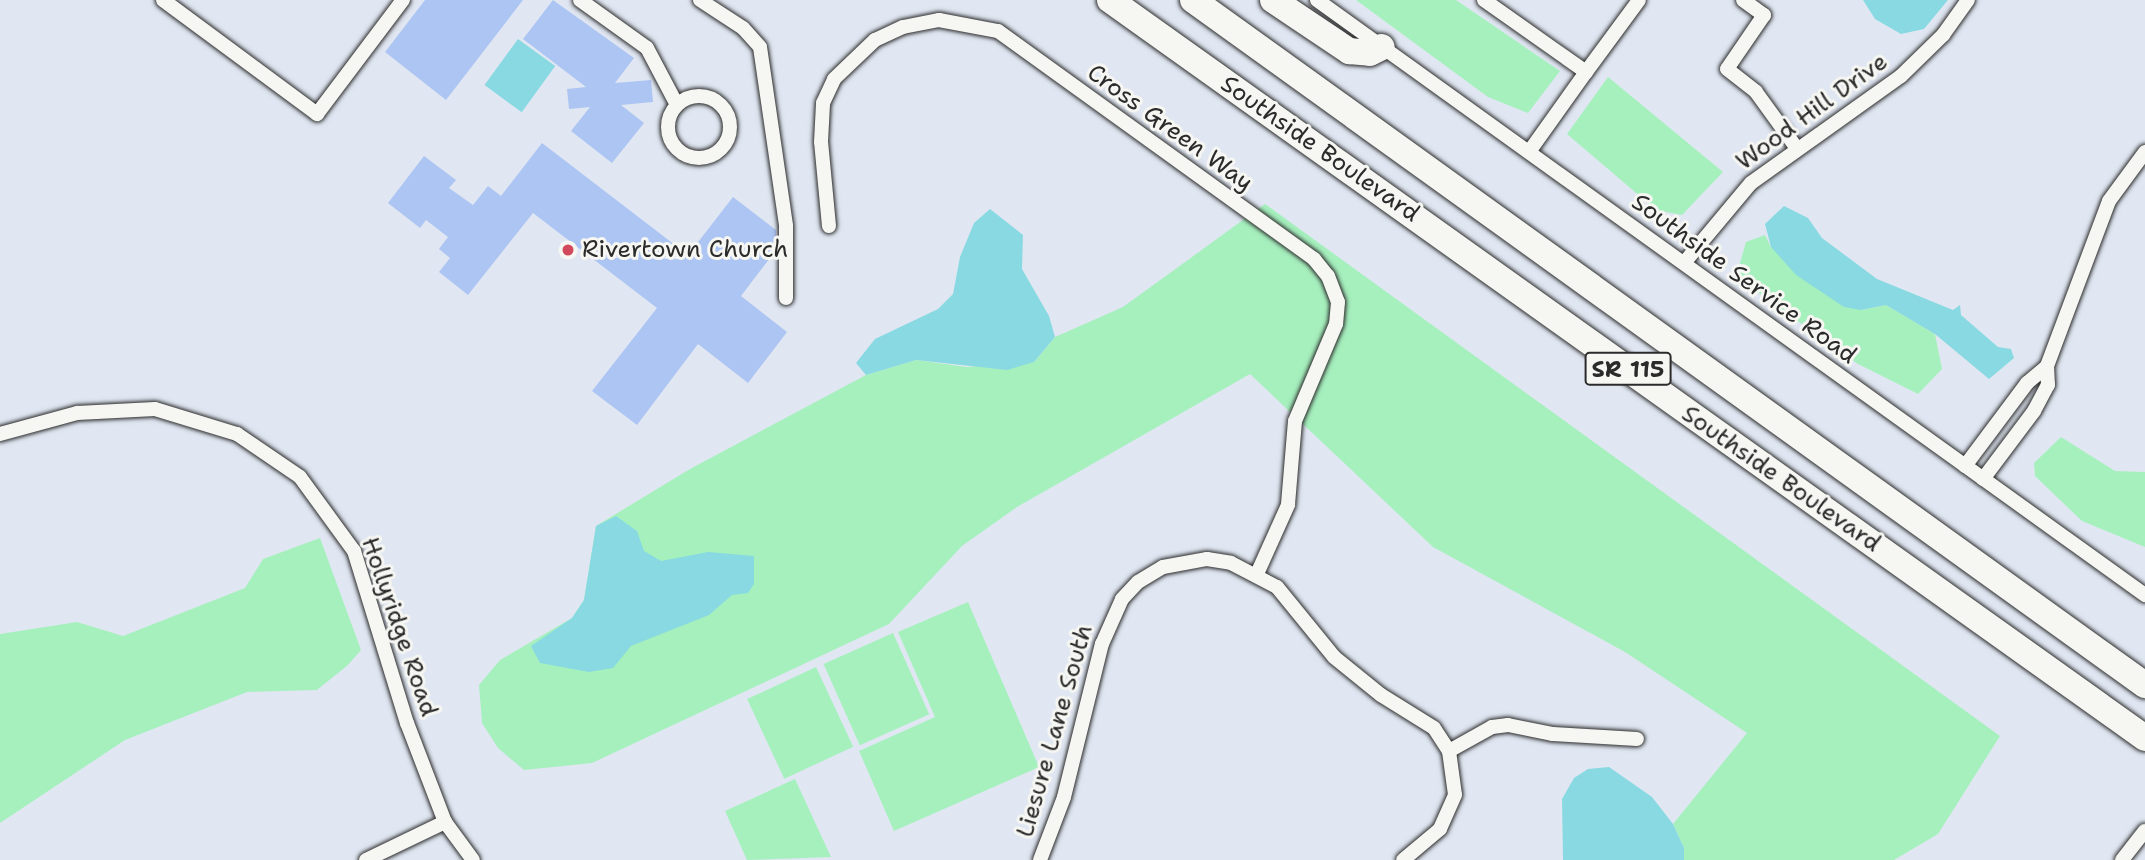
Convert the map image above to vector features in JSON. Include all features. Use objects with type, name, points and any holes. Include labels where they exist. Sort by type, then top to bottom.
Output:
[{"type":"highway","name":"Southside Boulevard","points":[[1110,0],[2145,738]]},
{"type":"highway","name":"Southside Boulevard","points":[[1193,0],[2145,685]]},
{"type":"highway","points":[[1273,0],[1349,51],[1370,53],[1382,47]]},
{"type":"highway","points":[[2096,703],[2113,729],[2145,757]]},
{"type":"street","points":[[163,0],[317,114],[403,0]]},
{"type":"street","points":[[580,0],[647,48],[677,105]]},
{"type":"street","points":[[700,0],[743,28],[761,47],[786,226],[786,299]]},
{"type":"street","name":"Southside Service Road","points":[[1317,0],[2145,595]]},
{"type":"street","points":[[1484,0],[1586,72]]},
{"type":"street","points":[[1529,152],[1639,0]]},
{"type":"street","points":[[1743,0],[1764,15],[1727,69],[1756,92],[1796,147]]},
{"type":"street","name":"Wood Hill Drive","points":[[1684,263],[1751,183],[1796,147],[1901,75],[1943,35],[1968,0]]},
{"type":"street","name":"Cross Green Way","points":[[829,226],[821,142],[823,103],[834,79],[875,40],[903,27],[939,20],[998,32],[1314,259],[1328,276],[1338,302],[1336,324],[1295,421],[1288,505],[1257,574]]},
{"type":"street","points":[[700,96],[722,105],[730,127],[721,149],[699,158],[677,149],[668,127],[677,105],[700,96]]},
{"type":"street","points":[[1983,479],[2034,411],[2048,385],[2047,366],[2109,201],[2145,152]]},
{"type":"street","points":[[1965,466],[2027,383],[2047,366]]},
{"type":"street","name":"Hollyridge Road","points":[[0,434],[77,413],[155,409],[237,434],[300,477],[354,551],[407,723],[445,822],[473,860]]},
{"type":"street","name":"Liesure Lane South","points":[[1040,860],[1064,797],[1102,644],[1122,599],[1138,582],[1185,559],[1231,563],[1257,574],[1277,587],[1334,657],[1381,695],[1434,728],[1448,751]]},
{"type":"street","points":[[1403,860],[1440,829],[1448,814],[1455,795],[1448,751],[1492,727],[1508,725],[1553,734],[1637,739]]},
{"type":"street","points":[[366,860],[445,822]]},
{"type":"street","points":[[2122,860],[2145,831]]},
{"type":"green space","points":[[1356,0],[1456,0],[1560,71],[1528,113],[1488,97]]},
{"type":"green space","points":[[1608,77],[1723,172],[1682,215],[1656,210],[1567,134]]},
{"type":"green space","points":[[1265,204],[2000,736],[1938,834],[1894,860],[1684,860],[1684,848],[1673,824],[1747,733],[1625,652],[1433,547],[1250,374],[1017,507],[962,546],[889,624],[592,763],[524,770],[498,748],[482,723],[479,685],[500,660],[572,618],[584,600],[596,526],[690,469],[866,375],[916,360],[967,367],[1034,362],[1055,337],[1123,307]]},
{"type":"green space","points":[[1765,235],[1771,247],[1861,310],[1886,305],[1935,334],[1942,369],[1918,394],[1858,364],[1736,277],[1746,242]]},
{"type":"green space","points":[[2061,437],[2115,471],[2145,472],[2145,547],[2082,521],[2035,476],[2034,463]]},
{"type":"green space","points":[[320,538],[361,650],[348,665],[317,690],[247,692],[125,740],[0,823],[0,634],[77,622],[123,636],[245,588],[263,559]]},
{"type":"green space","points":[[968,602],[1039,767],[894,831],[859,751],[935,717],[898,632]]},
{"type":"green space","points":[[893,633],[929,714],[860,745],[824,664]]},
{"type":"green space","points":[[816,667],[853,747],[784,779],[747,699]]},
{"type":"green space","points":[[795,779],[831,857],[747,860],[725,811]]},
{"type":"water","points":[[1863,0],[1948,0],[1924,29],[1901,34],[1875,19]]},
{"type":"water","points":[[518,39],[555,66],[522,112],[484,85]]},
{"type":"water","points":[[1784,206],[1808,218],[1822,238],[1877,279],[1953,310],[1960,305],[1961,315],[1998,347],[2011,349],[2014,358],[1989,379],[1935,334],[1886,305],[1861,310],[1844,307],[1796,275],[1771,247],[1765,224]]},
{"type":"water","points":[[990,209],[1023,235],[1022,269],[1049,316],[1055,337],[1034,362],[1007,370],[916,360],[866,375],[856,363],[875,339],[938,309],[953,294],[960,257],[974,223]]},
{"type":"water","points":[[616,516],[637,531],[644,551],[661,561],[708,552],[754,556],[754,584],[748,593],[732,595],[709,615],[631,646],[613,668],[589,672],[540,663],[531,646],[572,618],[584,600],[596,526]]},
{"type":"water","points":[[1609,767],[1652,797],[1673,824],[1684,848],[1684,860],[1563,860],[1562,799],[1574,778],[1588,769]]},
{"type":"building","points":[[425,0],[523,0],[446,100],[385,52]]},
{"type":"building","points":[[553,0],[634,58],[615,83],[651,80],[653,102],[621,105],[644,123],[612,163],[571,131],[590,107],[569,109],[567,89],[586,87],[523,39]]},
{"type":"building","points":[[542,143],[688,255],[733,197],[776,230],[776,250],[741,296],[787,332],[748,383],[698,344],[637,425],[592,391],[657,308],[533,213],[468,295],[439,272],[450,258],[439,249],[448,237],[426,220],[420,228],[388,203],[424,156],[456,180],[449,188],[473,205],[488,186],[501,196]]},
{"type":"place","name":"Rivertown Church","points":[[568,250]]}]
